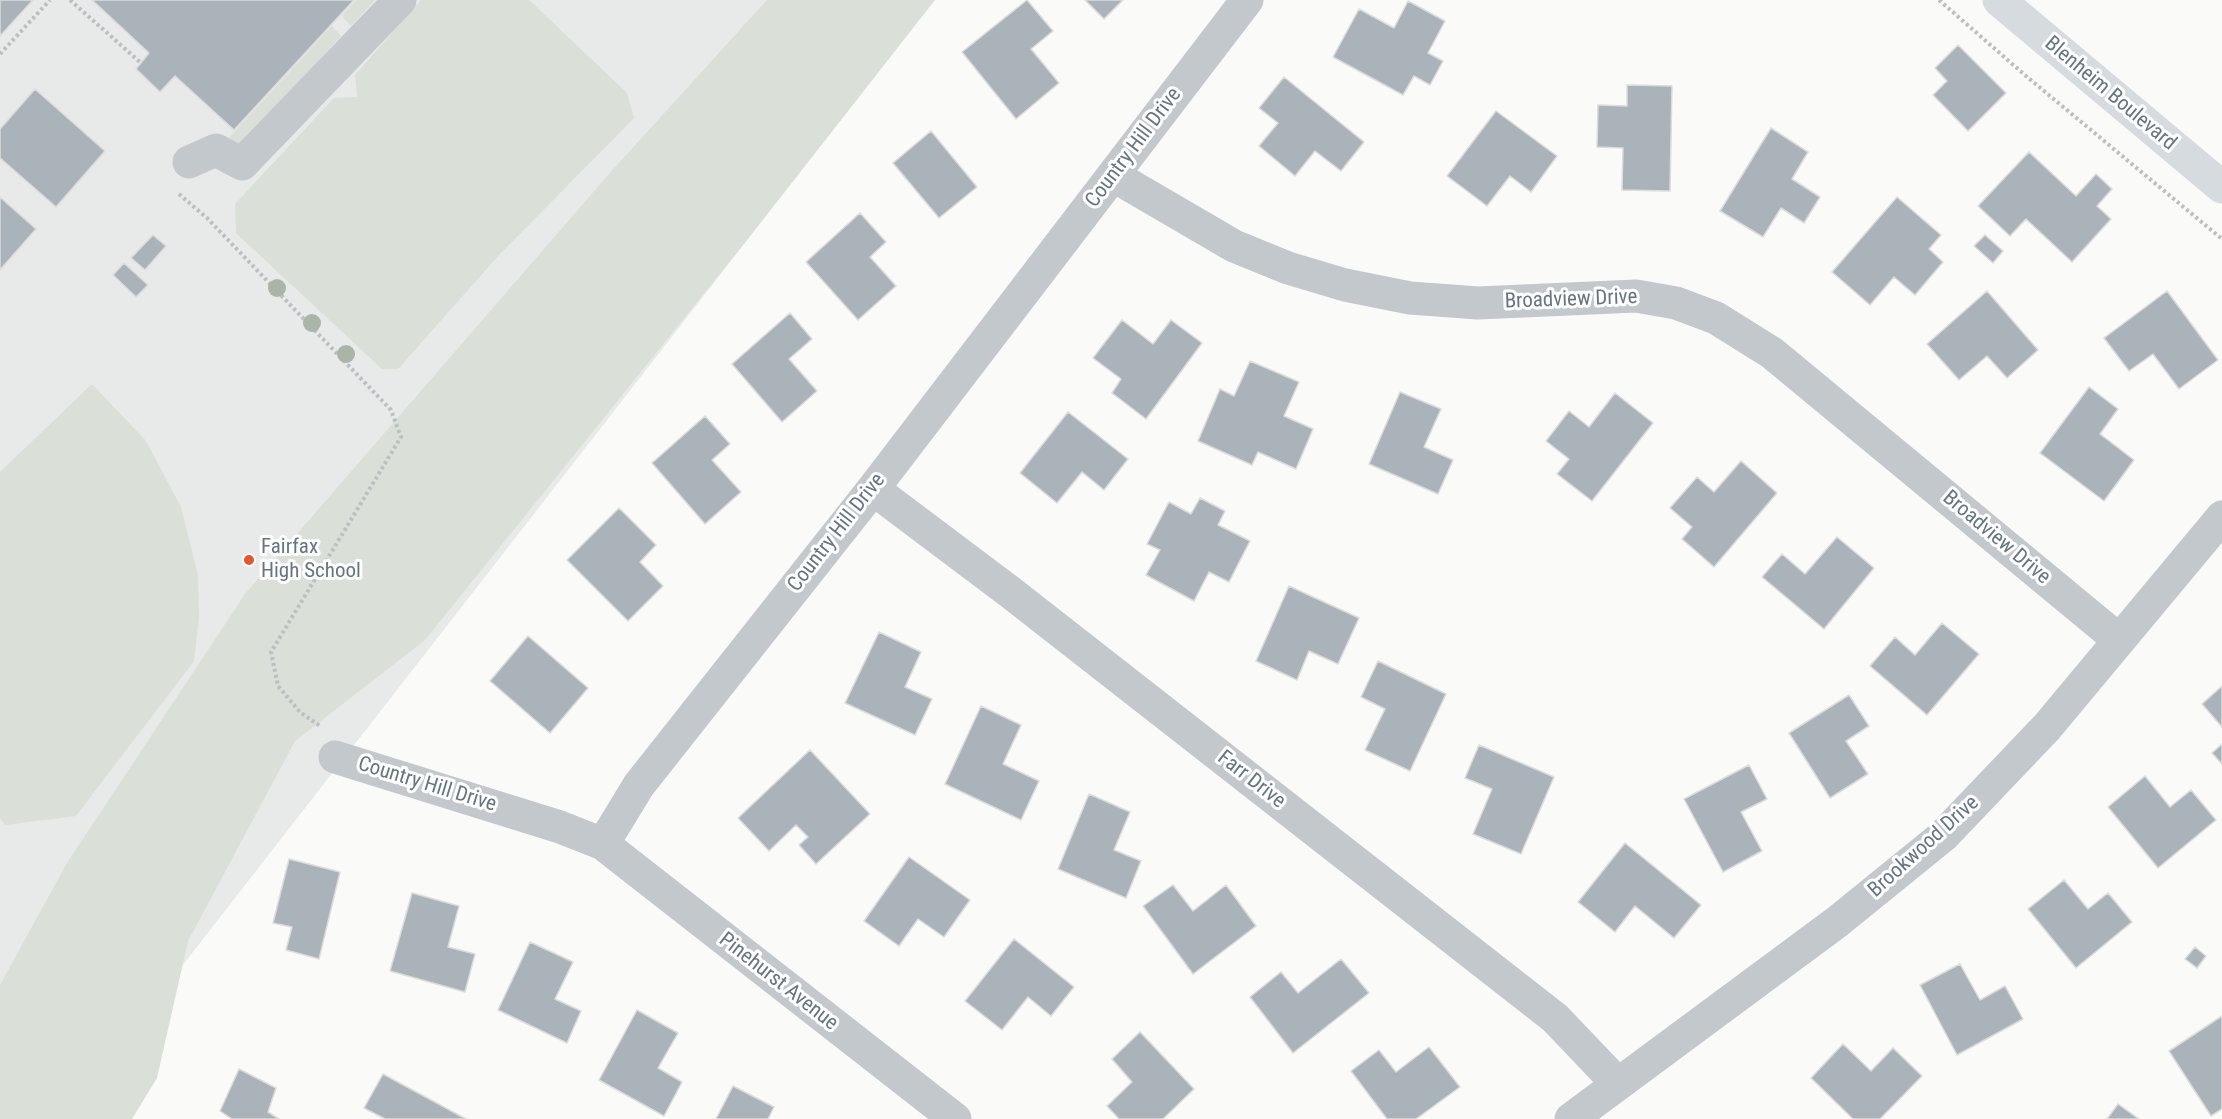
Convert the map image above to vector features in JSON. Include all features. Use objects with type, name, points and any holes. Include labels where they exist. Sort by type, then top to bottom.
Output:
[{"type":"main road","name":"Blenheim Boulevard","points":[[1999,0],[2222,187]]},
{"type":"street","points":[[189,162],[216,150],[242,164],[400,0]]},
{"type":"street","name":"Country Hill Drive","points":[[331,744],[603,844],[639,785],[873,489],[989,334],[1114,176],[1247,0]]},
{"type":"street","name":"Broadview Drive","points":[[1114,176],[1234,246],[1288,268],[1345,285],[1410,297],[1478,303],[1636,296],[1676,303],[1716,318],[1772,353],[2120,640]]},
{"type":"street","name":"Farr Drive","points":[[873,489],[1010,592],[1556,1018],[1618,1084]]},
{"type":"street","name":"Brookwood Drive","points":[[1571,1119],[1837,922],[1943,836],[2047,727],[2222,517]]},
{"type":"street","name":"Pinehurst Avenue","points":[[603,844],[955,1119]]},
{"type":"path","points":[[0,54],[50,0]]},
{"type":"path","points":[[70,0],[141,63]]},
{"type":"path","points":[[1939,0],[2035,84],[2222,239]]},
{"type":"path","points":[[174,191],[207,218],[391,410],[401,437],[271,652],[278,686],[331,744]]},
{"type":"shaded area","name":"Fairfax High School","points":[[0,0],[934,0],[63,1119],[0,1119]]},
{"type":"shaded area","points":[[356,0],[375,0],[351,26],[342,16]]},
{"type":"shaded area","points":[[421,0],[529,0],[627,93],[634,118],[498,256],[398,369],[382,369],[236,233],[235,204],[334,98],[357,97],[355,75]]},
{"type":"shaded area","points":[[767,0],[935,0],[747,240],[425,640],[295,741],[188,941],[157,1078],[132,1119],[0,1119],[0,985],[67,863],[245,594],[609,174]]},
{"type":"shaded area","points":[[332,26],[341,36],[244,142],[238,147],[227,140]]},
{"type":"shaded area","points":[[92,384],[146,441],[181,507],[198,575],[199,617],[194,661],[76,816],[5,825],[0,818],[0,472]]},
{"type":"building","points":[[0,0],[33,0],[0,36]]},
{"type":"building","points":[[92,0],[354,0],[234,130],[175,76],[160,92],[136,69],[149,53]]},
{"type":"building","points":[[1027,0],[1053,31],[1031,49],[1059,83],[1016,119],[962,52]]},
{"type":"building","points":[[1085,0],[1123,0],[1104,19]]},
{"type":"building","points":[[1408,1],[1445,21],[1428,53],[1443,61],[1430,85],[1414,76],[1403,95],[1333,57],[1359,9],[1394,28]]},
{"type":"building","points":[[1958,45],[2006,93],[1968,131],[1933,95],[1947,81],[1935,68]]},
{"type":"building","points":[[1284,77],[1364,142],[1341,171],[1315,151],[1295,176],[1259,146],[1278,123],[1259,108]]},
{"type":"building","points":[[1627,85],[1672,86],[1670,191],[1622,190],[1623,148],[1597,147],[1598,105],[1627,106]]},
{"type":"building","points":[[35,89],[105,151],[56,207],[0,158],[0,129]]},
{"type":"building","points":[[1496,111],[1557,156],[1531,192],[1510,176],[1487,206],[1447,176]]},
{"type":"building","points":[[1771,128],[1808,152],[1792,179],[1820,197],[1804,223],[1781,208],[1763,237],[1720,211]]},
{"type":"building","points":[[931,131],[977,187],[939,218],[893,163]]},
{"type":"building","points":[[2029,152],[2076,196],[2096,174],[2112,189],[2097,206],[2111,219],[2072,262],[2026,219],[2010,236],[1978,206]]},
{"type":"building","points":[[0,197],[36,229],[0,270]]},
{"type":"building","points":[[1897,197],[1941,235],[1929,249],[1943,262],[1915,295],[1894,277],[1870,305],[1832,272]]},
{"type":"building","points":[[860,213],[886,242],[870,257],[896,286],[858,320],[806,262]]},
{"type":"building","points":[[153,235],[166,246],[145,270],[131,258]]},
{"type":"building","points":[[1985,235],[2003,251],[1993,263],[1974,246]]},
{"type":"building","points":[[124,263],[148,285],[136,297],[113,275]]},
{"type":"building","points":[[1987,291],[2038,350],[2007,378],[1987,356],[1959,380],[1927,344]]},
{"type":"building","points":[[2167,291],[2218,360],[2179,389],[2153,354],[2129,371],[2104,338]]},
{"type":"building","points":[[790,313],[812,339],[789,359],[817,391],[782,422],[732,364]]},
{"type":"building","points":[[1122,320],[1153,344],[1171,320],[1202,343],[1146,419],[1112,393],[1121,379],[1093,358]]},
{"type":"building","points":[[1250,361],[1299,382],[1284,416],[1313,429],[1296,469],[1258,452],[1252,465],[1198,441],[1220,389],[1234,396]]},
{"type":"building","points":[[2089,387],[2118,409],[2100,434],[2134,460],[2104,501],[2040,453]]},
{"type":"building","points":[[1400,392],[1441,409],[1424,447],[1453,460],[1438,494],[1369,464]]},
{"type":"building","points":[[1615,393],[1653,423],[1592,501],[1557,474],[1569,459],[1546,441],[1569,411],[1589,427]]},
{"type":"building","points":[[1068,412],[1128,459],[1104,490],[1082,472],[1057,503],[1020,473]]},
{"type":"building","points":[[705,416],[730,444],[712,460],[741,492],[705,524],[652,463]]},
{"type":"building","points":[[1741,461],[1777,493],[1714,567],[1682,539],[1692,527],[1670,508],[1697,477],[1714,492]]},
{"type":"building","points":[[1200,498],[1225,511],[1218,525],[1250,541],[1229,582],[1209,572],[1194,601],[1146,575],[1160,550],[1147,544],[1169,502],[1191,514]]},
{"type":"building","points":[[619,508],[656,545],[640,562],[663,586],[628,621],[567,560]]},
{"type":"building","points":[[1837,537],[1874,568],[1824,629],[1762,577],[1782,554],[1805,574]]},
{"type":"building","points":[[1289,586],[1359,618],[1338,664],[1309,651],[1297,680],[1256,661]]},
{"type":"building","points":[[1942,623],[1979,654],[1927,715],[1870,666],[1895,637],[1915,655]]},
{"type":"building","points":[[879,632],[921,652],[905,687],[932,699],[915,735],[845,703]]},
{"type":"building","points":[[528,636],[588,688],[550,733],[490,681]]},
{"type":"building","points":[[1378,661],[1446,694],[1410,771],[1365,750],[1385,709],[1361,697]]},
{"type":"building","points":[[2222,686],[2222,727],[2202,704]]},
{"type":"building","points":[[1849,695],[1869,726],[1846,741],[1868,774],[1830,798],[1789,733]]},
{"type":"building","points":[[981,706],[1021,725],[1003,764],[1039,781],[1021,820],[945,784]]},
{"type":"building","points":[[2222,744],[2222,764],[2212,753]]},
{"type":"building","points":[[1479,745],[1554,777],[1521,854],[1473,834],[1492,789],[1465,778]]},
{"type":"building","points":[[810,750],[870,814],[816,864],[799,845],[808,837],[796,825],[769,851],[738,818]]},
{"type":"building","points":[[1749,765],[1767,799],[1741,812],[1762,851],[1723,872],[1684,799]]},
{"type":"building","points":[[2145,776],[2170,807],[2191,790],[2216,820],[2158,868],[2108,807]]},
{"type":"building","points":[[1089,794],[1130,812],[1114,850],[1141,861],[1126,898],[1058,869]]},
{"type":"building","points":[[1625,843],[1701,905],[1674,938],[1635,906],[1615,932],[1578,902]]},
{"type":"building","points":[[909,857],[970,900],[944,937],[918,919],[899,946],[864,921]]},
{"type":"building","points":[[289,859],[340,872],[319,959],[286,950],[292,927],[273,923]]},
{"type":"building","points":[[2064,880],[2088,909],[2108,893],[2132,922],[2076,968],[2028,909]]},
{"type":"building","points":[[1173,885],[1193,911],[1226,885],[1256,926],[1193,974],[1143,906]]},
{"type":"building","points":[[412,893],[459,906],[448,947],[475,954],[465,992],[390,971]]},
{"type":"building","points":[[1014,939],[1074,987],[1051,1016],[1028,997],[1002,1030],[965,1001]]},
{"type":"building","points":[[530,942],[573,962],[555,999],[581,1011],[567,1043],[498,1010]]},
{"type":"building","points":[[2195,947],[2206,956],[2197,968],[2185,959]]},
{"type":"building","points":[[1341,959],[1369,993],[1293,1053],[1250,997],[1281,972],[1298,993]]},
{"type":"building","points":[[1960,964],[1980,1000],[2005,986],[2023,1019],[1957,1055],[1920,985]]},
{"type":"building","points":[[637,1010],[678,1033],[658,1068],[682,1082],[664,1116],[599,1080]]},
{"type":"building","points":[[2222,1016],[2222,1109],[2211,1116],[2169,1051]]},
{"type":"building","points":[[1140,1032],[1194,1089],[1163,1119],[1119,1119],[1107,1106],[1132,1082],[1112,1059]]},
{"type":"building","points":[[1843,1044],[1871,1071],[1893,1048],[1922,1076],[1880,1119],[1853,1119],[1811,1078]]},
{"type":"building","points":[[1429,1047],[1460,1087],[1416,1119],[1387,1119],[1351,1071],[1379,1050],[1396,1072]]},
{"type":"building","points":[[239,1069],[276,1088],[268,1112],[279,1119],[232,1119],[220,1111]]},
{"type":"building","points":[[383,1074],[466,1119],[385,1119],[364,1108]]},
{"type":"building","points":[[733,1086],[774,1107],[768,1119],[716,1119]]},
{"type":"building","points":[[2118,1104],[2139,1119],[2107,1119]]},
{"type":"place","name":"Fairfax High School","points":[[249,560]]}]
